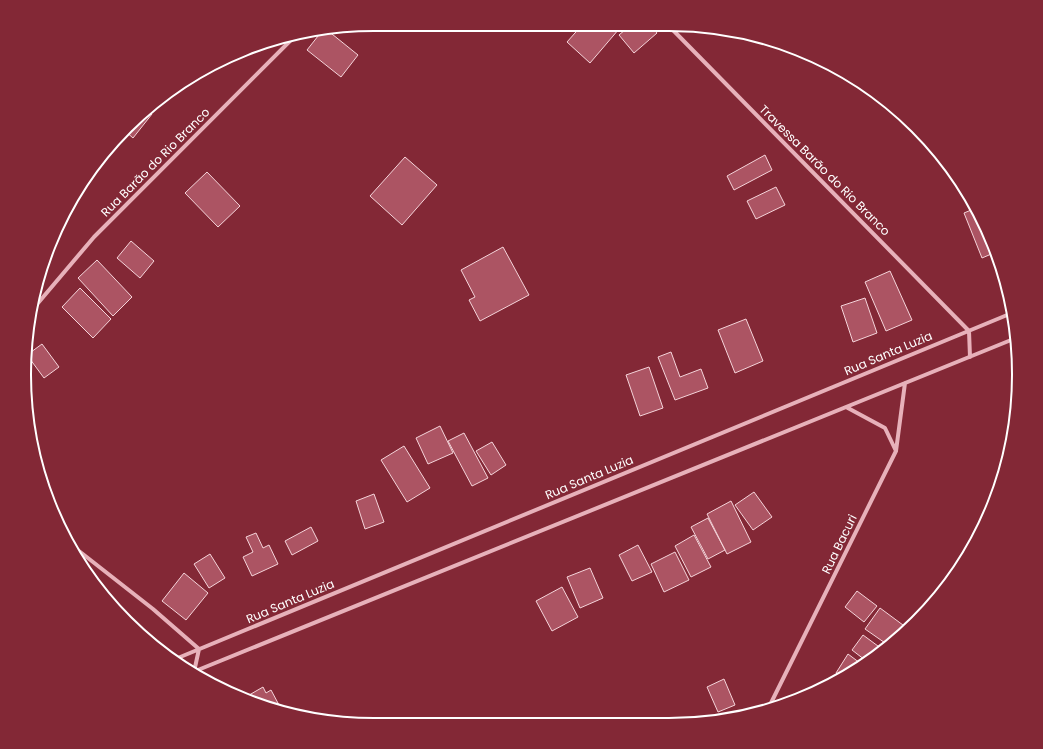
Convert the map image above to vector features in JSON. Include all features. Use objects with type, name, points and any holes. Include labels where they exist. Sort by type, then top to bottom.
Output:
[{"type":"street","name":"Travessa Barão do Rio Branco","points":[[674,31],[969,331]]},
{"type":"street","name":"Rua Barão do Rio Branco","points":[[39,302],[94,237],[289,42]]},
{"type":"street","name":"Rua Santa Luzia","points":[[180,657],[1006,315]]},
{"type":"street","points":[[969,331],[970,357]]},
{"type":"street","points":[[199,670],[1010,340]]},
{"type":"street","name":"Rua Bacuri","points":[[771,702],[896,451],[905,383]]},
{"type":"street","points":[[846,408],[885,428],[896,451]]},
{"type":"street","points":[[81,553],[153,609],[200,649],[195,667]]},
{"type":"building","points":[[577,31],[617,31],[590,63],[567,42]]},
{"type":"building","points":[[624,31],[655,31],[657,33],[634,53],[619,35]]},
{"type":"building","points":[[332,34],[358,55],[341,77],[307,50],[318,36]]},
{"type":"building","points":[[152,114],[133,138],[129,135],[148,116]]},
{"type":"building","points":[[765,155],[772,170],[734,190],[727,176]]},
{"type":"building","points":[[405,157],[437,185],[402,225],[370,196]]},
{"type":"building","points":[[207,172],[240,206],[218,227],[185,193]]},
{"type":"building","points":[[776,187],[785,205],[756,219],[747,201]]},
{"type":"building","points":[[970,210],[990,254],[982,258],[964,213]]},
{"type":"building","points":[[131,241],[154,261],[140,278],[117,258]]},
{"type":"building","points":[[503,247],[529,295],[480,321],[469,300],[475,297],[461,270]]},
{"type":"building","points":[[97,260],[132,297],[113,316],[78,278]]},
{"type":"building","points":[[890,271],[912,320],[886,331],[865,282]]},
{"type":"building","points":[[80,288],[111,319],[93,338],[62,307]]},
{"type":"building","points":[[865,298],[877,333],[853,342],[841,306]]},
{"type":"building","points":[[746,319],[763,361],[735,373],[718,330]]},
{"type":"building","points":[[42,344],[59,367],[44,378],[32,361],[32,351]]},
{"type":"building","points":[[671,352],[680,377],[701,369],[708,388],[675,400],[658,357]]},
{"type":"building","points":[[649,367],[663,408],[640,416],[626,375]]},
{"type":"building","points":[[440,426],[453,453],[428,464],[416,438]]},
{"type":"building","points":[[464,433],[488,478],[472,486],[448,441]]},
{"type":"building","points":[[492,442],[506,465],[491,475],[476,451]]},
{"type":"building","points":[[404,446],[430,488],[407,502],[381,460]]},
{"type":"building","points":[[754,492],[772,517],[753,530],[735,505]]},
{"type":"building","points":[[374,494],[384,522],[365,529],[356,501]]},
{"type":"building","points":[[731,501],[751,542],[727,554],[707,514]]},
{"type":"building","points":[[708,518],[725,550],[708,559],[691,527]]},
{"type":"building","points":[[311,527],[318,541],[292,555],[285,541]]},
{"type":"building","points":[[256,533],[263,548],[269,545],[278,564],[252,576],[243,557],[253,552],[246,537]]},
{"type":"building","points":[[694,535],[711,567],[691,577],[675,546]]},
{"type":"building","points":[[638,545],[652,572],[632,581],[619,555]]},
{"type":"building","points":[[675,552],[689,580],[664,592],[651,564]]},
{"type":"building","points":[[210,554],[225,578],[209,588],[194,564]]},
{"type":"building","points":[[590,568],[603,598],[580,608],[567,577]]},
{"type":"building","points":[[184,573],[208,593],[186,620],[162,601]]},
{"type":"building","points":[[562,587],[578,617],[552,631],[536,601]]},
{"type":"building","points":[[857,591],[877,606],[864,622],[845,607]]},
{"type":"building","points":[[880,608],[903,625],[884,642],[865,629]]},
{"type":"building","points":[[863,635],[879,646],[862,658],[852,650]]},
{"type":"building","points":[[848,654],[857,661],[840,672],[836,673]]},
{"type":"building","points":[[724,679],[735,705],[718,712],[707,687]]},
{"type":"building","points":[[263,687],[266,693],[271,690],[278,704],[264,700],[250,695]]}]
